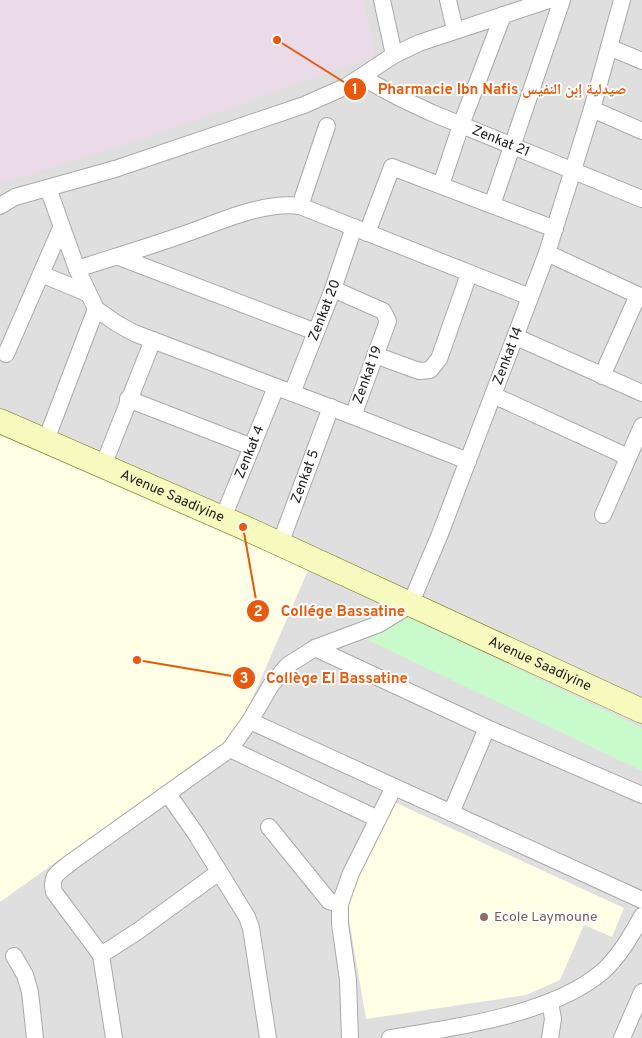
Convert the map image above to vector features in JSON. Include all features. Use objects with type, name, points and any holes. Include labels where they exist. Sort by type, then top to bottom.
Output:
[{"type":"main road","name":"Avenue Saadiyine","points":[[0,421],[223,518],[642,711]]},
{"type":"street","points":[[382,0],[394,55]]},
{"type":"street","points":[[448,0],[455,30]]},
{"type":"street","points":[[0,206],[16,197],[115,169],[216,134],[240,128],[321,98],[362,78],[394,55],[420,43],[508,9],[549,0]]},
{"type":"street","points":[[492,205],[514,146],[562,0]]},
{"type":"street","name":"Zenkat 14","points":[[410,605],[440,534],[548,253],[592,109],[622,0]]},
{"type":"street","points":[[508,9],[461,125],[441,185],[555,229]]},
{"type":"street","points":[[609,47],[642,61]]},
{"type":"street","name":"Zenkat 21","points":[[362,78],[400,98],[461,125],[642,199]]},
{"type":"street","points":[[592,109],[642,131]]},
{"type":"street","points":[[300,206],[327,126]]},
{"type":"street","name":"Zenkat 20","points":[[292,393],[333,289],[392,167],[441,185]]},
{"type":"street","points":[[48,188],[61,228],[87,293],[96,309],[116,323],[153,340],[468,461]]},
{"type":"street","points":[[77,269],[119,257],[250,212],[286,204],[300,206],[530,298]]},
{"type":"street","points":[[6,354],[61,228]]},
{"type":"street","points":[[548,253],[640,296],[602,376]]},
{"type":"street","points":[[119,257],[316,332]]},
{"type":"street","points":[[41,274],[87,293]]},
{"type":"street","points":[[375,355],[418,371],[430,370],[439,359],[469,274]]},
{"type":"street","name":"Zenkat 19","points":[[333,289],[383,312],[388,320],[354,416]]},
{"type":"street","points":[[46,440],[96,309]]},
{"type":"street","points":[[516,338],[642,393]]},
{"type":"street","points":[[103,466],[153,340]]},
{"type":"street","name":"Zenkat 4","points":[[223,518],[276,387]]},
{"type":"street","points":[[493,395],[628,457]]},
{"type":"street","points":[[128,400],[252,447]]},
{"type":"street","name":"Zenkat 5","points":[[280,544],[331,408]]},
{"type":"street","points":[[602,515],[642,426]]},
{"type":"street","points":[[114,1038],[101,955],[54,892],[52,880],[54,876],[230,749],[250,721],[271,685],[281,672],[298,658],[316,648],[379,624],[410,605]]},
{"type":"street","points":[[316,648],[487,728],[642,795]]},
{"type":"street","points":[[250,721],[642,900]]},
{"type":"street","points":[[451,813],[487,728]]},
{"type":"street","points":[[230,749],[378,819]]},
{"type":"street","points":[[350,1038],[348,980],[339,915],[340,904],[349,880],[394,787]]},
{"type":"street","points":[[168,794],[196,834],[247,917],[251,928],[268,1038]]},
{"type":"street","points":[[269,827],[329,902],[340,904]]},
{"type":"street","points":[[101,955],[155,919],[219,872]]},
{"type":"street","points":[[390,1038],[438,1034],[550,1002],[582,987],[612,962],[642,916]]},
{"type":"street","points":[[14,956],[30,992],[35,1038]]},
{"type":"street","points":[[622,1038],[642,992]]},
{"type":"street","points":[[550,1002],[553,1019],[550,1038]]},
{"type":"shaded area","points":[[0,0],[642,0],[642,1038],[0,1038]]},
{"type":"shaded area","points":[[0,0],[364,0],[375,56],[140,140],[0,184]]},
{"type":"shaded area","points":[[0,435],[308,570],[238,732],[0,902]]},
{"type":"shaded area","name":"Ecole Laymoune","points":[[392,801],[624,908],[612,937],[584,925],[560,980],[526,995],[366,1019],[345,896]]},
{"type":"green space","points":[[408,617],[642,728],[642,771],[368,640]]},
{"type":"place","name":"Pharmacie Ibn Nafis صيدلية إبن النفيس","points":[[277,40]]},
{"type":"place","name":"Collége Bassatine","points":[[243,527]]},
{"type":"place","name":"Collège El Bassatine","points":[[137,660]]},
{"type":"place","name":"Ecole Laymoune","points":[[484,917]]}]
